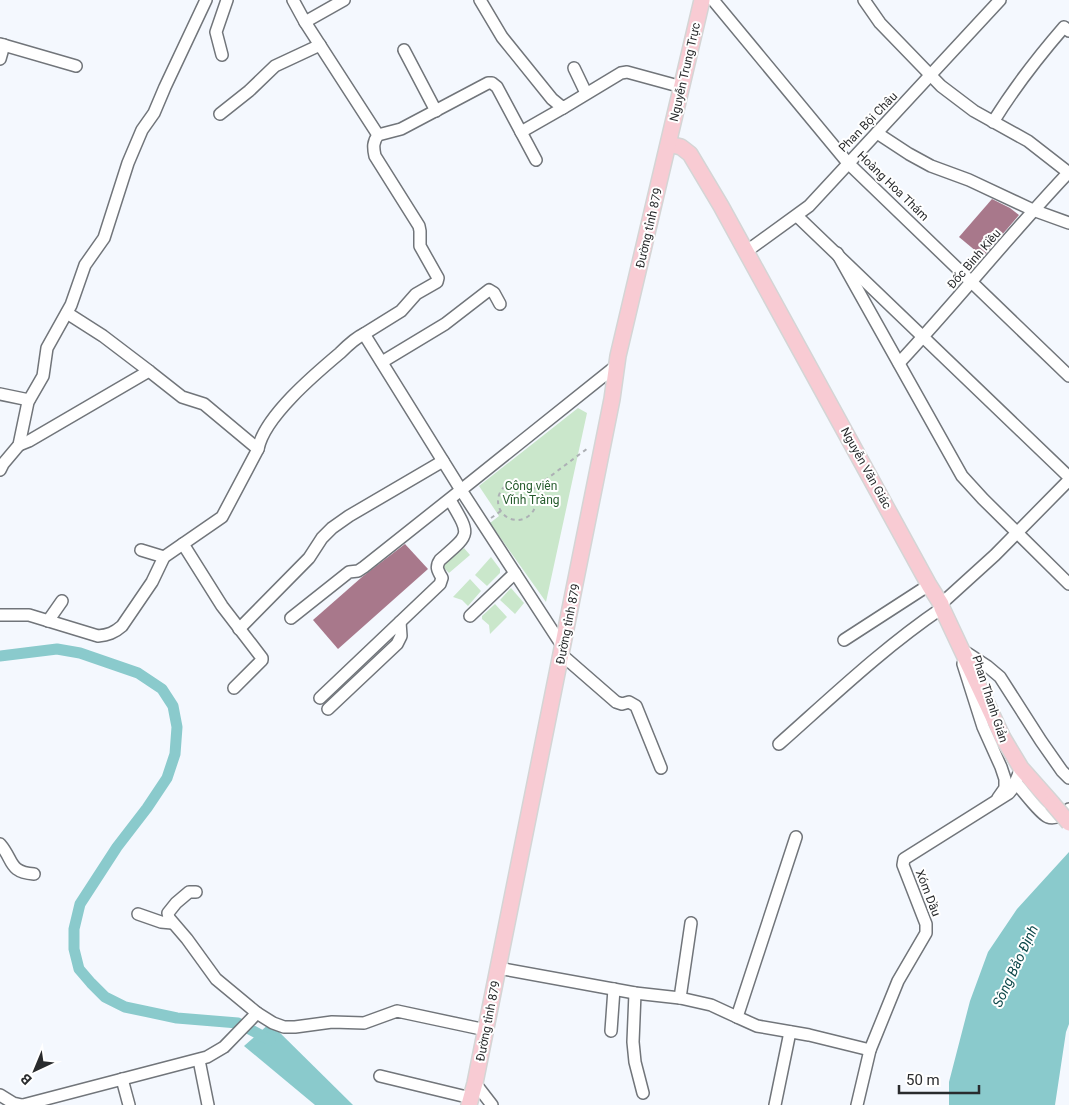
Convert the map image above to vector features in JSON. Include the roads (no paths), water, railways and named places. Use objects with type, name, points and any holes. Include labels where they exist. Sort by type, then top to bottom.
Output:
[{"type":"main road","name":"Nguyễn Trung Trực","points":[[668,144],[702,0]]},
{"type":"main road","name":"Nguyễn Văn Giác","points":[[668,144],[681,147],[690,154],[747,251],[941,606],[1018,775],[1052,803],[1069,823]]},
{"type":"main road","name":"Đường tỉnh 879","points":[[472,1095],[563,651],[605,435],[616,366],[668,144]]},
{"type":"street","points":[[0,470],[19,445],[29,400],[43,376],[47,348],[71,305],[85,265],[104,238],[128,163],[142,130],[161,100],[206,0]]},
{"type":"street","points":[[293,0],[305,22],[378,135]]},
{"type":"street","points":[[305,22],[344,0]]},
{"type":"street","points":[[480,0],[502,38],[552,99],[563,108]]},
{"type":"street","name":"Hoàng Hoa Thám","points":[[713,0],[848,163],[1069,376]]},
{"type":"street","points":[[864,0],[880,23],[931,76],[974,111],[1028,141],[1069,172]]},
{"type":"street","name":"Phan Bội Châu","points":[[747,251],[798,216],[809,206],[1000,0]]},
{"type":"street","points":[[222,55],[216,32],[224,1]]},
{"type":"street","points":[[993,122],[1012,91],[1046,48],[1064,27],[1069,31]]},
{"type":"street","points":[[0,59],[2,44],[76,66]]},
{"type":"street","points":[[220,114],[249,91],[274,66],[320,45]]},
{"type":"street","points":[[404,50],[436,111]]},
{"type":"street","points":[[574,68],[586,93]]},
{"type":"street","points":[[521,132],[621,73],[627,72],[682,87]]},
{"type":"street","points":[[0,615],[29,615],[98,636],[116,632],[152,582],[164,558],[222,517],[258,449],[260,440],[278,413],[305,384],[364,334],[401,311],[416,294],[437,282],[438,278],[420,246],[419,226],[375,156],[374,141],[378,135],[401,129],[488,83],[492,83],[497,88],[536,160]]},
{"type":"street","points":[[877,133],[931,166],[969,180],[1033,210],[1069,223]]},
{"type":"street","name":"Đốc Binh Kiều","points":[[899,363],[972,282],[1033,210],[1069,172]]},
{"type":"street","points":[[779,744],[875,658],[941,606],[1017,534],[1069,478],[798,216]]},
{"type":"street","points":[[837,253],[962,476],[1017,534],[1069,584]]},
{"type":"street","points":[[382,362],[445,324],[489,290],[494,293],[500,304]]},
{"type":"street","points":[[67,313],[103,336],[182,397],[204,404],[258,449]]},
{"type":"street","points":[[364,334],[563,651],[616,702],[622,704],[629,702],[636,706],[661,768]]},
{"type":"street","points":[[291,618],[349,572],[358,571],[364,567],[616,366]]},
{"type":"street","points":[[19,445],[149,372]]},
{"type":"street","points":[[0,394],[29,400]]},
{"type":"street","points":[[239,629],[310,558],[322,538],[332,528],[443,461]]},
{"type":"street","points":[[320,698],[440,584],[442,578],[437,569],[437,564],[463,540],[465,531],[464,524],[450,500]]},
{"type":"street","points":[[184,544],[222,606],[262,658],[234,688]]},
{"type":"street","points":[[141,550],[164,558]]},
{"type":"street","points":[[470,616],[514,572]]},
{"type":"street","points":[[844,640],[929,585]]},
{"type":"street","points":[[48,621],[62,600]]},
{"type":"street","points":[[328,709],[398,644],[401,636],[400,622]]},
{"type":"street","name":"Phan Thanh Giản","points":[[960,648],[1000,677],[1041,741],[1069,778]]},
{"type":"street","name":"Phan Thanh Giản","points":[[960,648],[964,672],[983,727],[1005,779],[1005,788],[993,804]]},
{"type":"street","points":[[1018,775],[1046,816],[1054,818],[1066,813],[1069,809]]},
{"type":"street","name":"Xóm Dầu","points":[[857,1105],[870,1050],[898,981],[926,933],[926,924],[903,865],[904,859],[993,804],[1009,792],[1018,775]]},
{"type":"street","points":[[737,1017],[796,837]]},
{"type":"street","points":[[0,844],[15,868],[23,873],[34,874]]},
{"type":"street","points":[[196,892],[189,892],[171,908],[168,913],[169,918],[216,979],[256,1014],[273,1023],[295,1027],[332,1022],[364,1023],[397,1011],[486,1030]]},
{"type":"street","points":[[138,914],[161,922],[172,923]]},
{"type":"street","points":[[680,998],[691,923]]},
{"type":"street","points":[[498,968],[614,990],[680,998],[711,1005],[757,1026],[828,1039],[870,1050]]},
{"type":"street","points":[[611,1031],[614,990]]},
{"type":"street","points":[[635,993],[633,1042],[643,1093]]},
{"type":"street","points":[[0,1095],[13,1103],[23,1105],[207,1058],[224,1047],[256,1014]]},
{"type":"street","points":[[774,1105],[790,1032]]},
{"type":"street","points":[[199,1060],[208,1105]]},
{"type":"street","points":[[380,1076],[472,1095],[492,1105]]},
{"type":"street","points":[[122,1079],[129,1105]]},
{"type":"water","name":"Sông Bảo Định","points":[[1069,852],[1069,1024],[1066,1032],[1055,1105],[949,1105],[949,1082],[970,1001],[988,952],[1017,909]]},
{"type":"water","points":[[270,1023],[353,1105],[315,1105],[244,1046]]},
{"type":"waterway","points":[[0,656],[57,649],[80,653],[138,673],[162,689],[173,706],[177,727],[175,754],[167,778],[117,847],[80,904],[74,929],[74,949],[79,969],[105,997],[125,1007],[177,1018],[238,1023],[270,1040]]},
{"type":"park label","name":"Công viên Vĩnh Tràng","points":[[531,493]]}]
